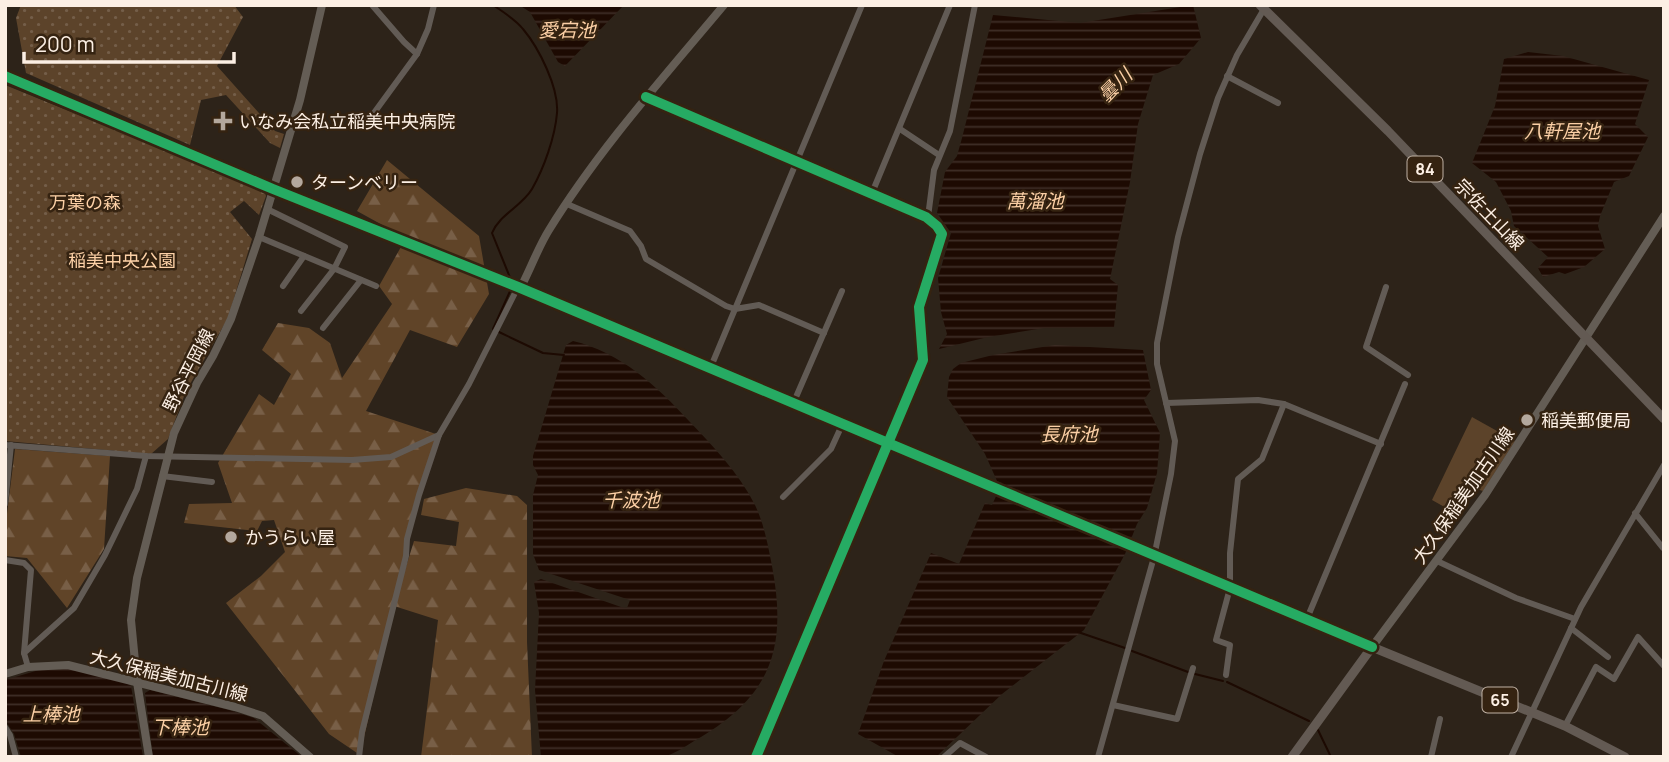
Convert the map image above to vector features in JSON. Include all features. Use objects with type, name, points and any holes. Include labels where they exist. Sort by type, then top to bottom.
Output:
[{"type":"main road","name":"宗佐土山線","points":[[1262,7],[1388,131],[1664,419]]},
{"type":"main road","name":"65","points":[[1372,647],[1565,726],[1625,757]]},
{"type":"main road","points":[[1292,757],[1372,647]]},
{"type":"street","name":"野谷平岡線","points":[[149,757],[137,682],[131,620],[137,578],[174,433],[231,318],[258,237],[300,100],[322,5]]},
{"type":"street","points":[[372,5],[417,54]]},
{"type":"street","points":[[371,117],[417,54],[428,29],[434,5]]},
{"type":"street","points":[[710,369],[862,5]]},
{"type":"street","points":[[872,193],[950,5]]},
{"type":"street","points":[[928,217],[934,170],[950,131],[975,5]]},
{"type":"street","points":[[359,757],[362,732],[406,556],[407,539],[439,435],[469,384],[518,287],[523,283],[548,231],[646,97],[721,6]]},
{"type":"street","points":[[1098,757],[1154,557],[1175,441],[1157,365],[1159,326],[1200,154],[1227,76],[1262,7]]},
{"type":"street","points":[[5,76],[273,189],[518,287],[1372,647]]},
{"type":"street","points":[[1227,76],[1278,103]]},
{"type":"street","points":[[646,97],[928,217],[942,234],[919,307],[923,360],[756,757]]},
{"type":"street","points":[[900,129],[939,155]]},
{"type":"street","points":[[566,204],[630,231],[641,246],[646,260],[726,306],[735,309],[759,305],[824,333]]},
{"type":"street","points":[[267,209],[345,247],[334,269],[301,311]]},
{"type":"street","name":"大久保稲美加古川線","points":[[1372,647],[1485,495],[1664,216]]},
{"type":"street","points":[[258,237],[376,286]]},
{"type":"street","points":[[283,286],[304,256]]},
{"type":"street","points":[[323,328],[361,280]]},
{"type":"street","points":[[1386,287],[1366,346],[1408,374]]},
{"type":"street","points":[[793,404],[842,291]]},
{"type":"street","points":[[1306,621],[1405,384]]},
{"type":"street","points":[[1167,403],[1258,400],[1284,404],[1381,444]]},
{"type":"street","points":[[1226,675],[1230,645],[1216,639],[1230,589],[1230,553],[1238,479],[1262,459],[1284,404]]},
{"type":"street","points":[[783,497],[831,449],[842,425]]},
{"type":"street","points":[[5,504],[8,445],[146,456],[375,458],[391,457],[439,435]]},
{"type":"street","points":[[24,653],[74,608],[105,555],[137,489],[146,456]]},
{"type":"street","points":[[1511,757],[1575,619],[1664,466]]},
{"type":"street","points":[[162,476],[212,482]]},
{"type":"street","points":[[1635,513],[1663,548]]},
{"type":"street","points":[[5,560],[24,563],[31,570],[24,653],[28,667]]},
{"type":"street","points":[[1437,561],[1516,598],[1575,619]]},
{"type":"street","points":[[1571,628],[1588,646],[1608,657]]},
{"type":"street","points":[[1565,726],[1597,667],[1614,679],[1638,636],[1664,666]]},
{"type":"street","name":"大久保稲美加古川線","points":[[5,674],[28,667],[68,665],[235,707],[262,716],[310,757]]},
{"type":"street","points":[[1113,705],[1177,719],[1193,668]]},
{"type":"street","points":[[1431,757],[1440,719]]},
{"type":"street","points":[[5,727],[16,757]]},
{"type":"street","points":[[944,757],[960,743],[986,757]]},
{"type":"green space","points":[[21,5],[234,5],[243,17],[217,66],[275,131],[284,134],[280,148],[270,143],[226,95],[201,100],[190,145],[26,73],[16,18]]},
{"type":"green space","name":"稲美中央公園","points":[[5,85],[264,190],[266,196],[259,215],[244,201],[230,212],[252,239],[228,318],[186,391],[168,439],[151,454],[5,441]]},
{"type":"green space","points":[[387,160],[479,236],[489,294],[457,347],[410,330],[366,411],[439,435],[416,508],[396,599],[414,541],[456,546],[459,522],[421,515],[424,499],[466,488],[517,496],[527,505],[527,642],[532,757],[421,757],[438,620],[394,606],[360,755],[329,734],[226,603],[261,576],[285,552],[274,520],[262,521],[257,531],[184,523],[189,504],[232,503],[218,463],[259,394],[274,405],[291,374],[262,350],[278,323],[309,328],[330,343],[342,378],[392,304],[379,286],[406,238],[357,211]]},
{"type":"green space","points":[[1472,417],[1515,441],[1483,491],[1473,488],[1457,514],[1432,500]]},
{"type":"green space","points":[[15,449],[110,456],[104,549],[67,608],[27,558],[5,556],[5,530]]},
{"type":"water","name":"愛宕池","points":[[519,5],[624,5],[565,66],[558,62],[530,12]]},
{"type":"water","name":"萬溜池","points":[[1193,5],[1201,38],[1179,64],[1153,75],[1138,124],[1130,182],[1110,279],[1118,285],[1114,327],[1044,328],[988,337],[939,349],[947,334],[941,312],[938,278],[951,233],[937,213],[945,172],[957,156],[993,15],[1080,23]]},
{"type":"water","name":"八軒屋池","points":[[1528,52],[1563,56],[1649,80],[1635,124],[1648,137],[1629,176],[1614,182],[1600,216],[1598,226],[1605,249],[1584,267],[1565,274],[1559,272],[1543,277],[1538,268],[1548,257],[1514,226],[1511,211],[1496,182],[1472,163],[1495,106],[1504,59]]},
{"type":"water","name":"千波池","points":[[573,341],[590,346],[622,362],[651,383],[677,408],[716,450],[749,493],[767,542],[776,594],[777,620],[769,665],[759,685],[745,703],[725,721],[665,756],[541,757],[535,690],[539,613],[534,582],[541,579],[621,607],[627,608],[630,600],[539,570],[533,554],[533,495],[538,475],[533,465],[533,456],[566,345]]},
{"type":"water","name":"長府池","points":[[1055,345],[1143,350],[1151,390],[1144,400],[1160,433],[1157,473],[1147,508],[1084,630],[1002,694],[936,757],[899,757],[858,734],[884,661],[931,553],[959,564],[985,503],[992,505],[1002,483],[997,481],[985,454],[947,397],[949,377],[953,369],[961,363]]},
{"type":"water","name":"上棒池","points":[[73,669],[125,682],[131,686],[143,757],[21,757],[14,734],[5,720],[5,680],[39,670]]},
{"type":"water","name":"下棒池","points":[[150,690],[254,718],[302,757],[153,757],[145,693]]},
{"type":"waterway","points":[[493,5],[516,22],[529,37],[547,69],[557,103],[551,142],[536,181],[528,195],[500,221],[492,233],[511,280]]},
{"type":"waterway","points":[[493,329],[511,289]]},
{"type":"waterway","points":[[499,332],[543,353],[564,355]]},
{"type":"waterway","points":[[1078,632],[1125,648]]},
{"type":"waterway","points":[[1132,651],[1188,672]]},
{"type":"waterway","points":[[1195,674],[1223,681]]},
{"type":"waterway","points":[[1227,682],[1309,721]]},
{"type":"waterway","points":[[1318,730],[1331,757]]},
{"type":"cycle path","points":[[5,76],[273,189],[518,287],[1372,647]]},
{"type":"cycle path","points":[[646,97],[926,217],[942,234],[919,307],[923,360],[756,757]]},
{"type":"place","name":"いなみ会私立稲美中央病院","points":[[223,121]]},
{"type":"place","name":"ターンベリー","points":[[297,182]]},
{"type":"place","name":"稲美郵便局","points":[[1527,420]]},
{"type":"place","name":"かうらい屋","points":[[231,537]]},
{"type":"water label","name":"曇川","points":[[1115,85]]},
{"type":"park label","name":"万葉の森","points":[[85,202]]}]
